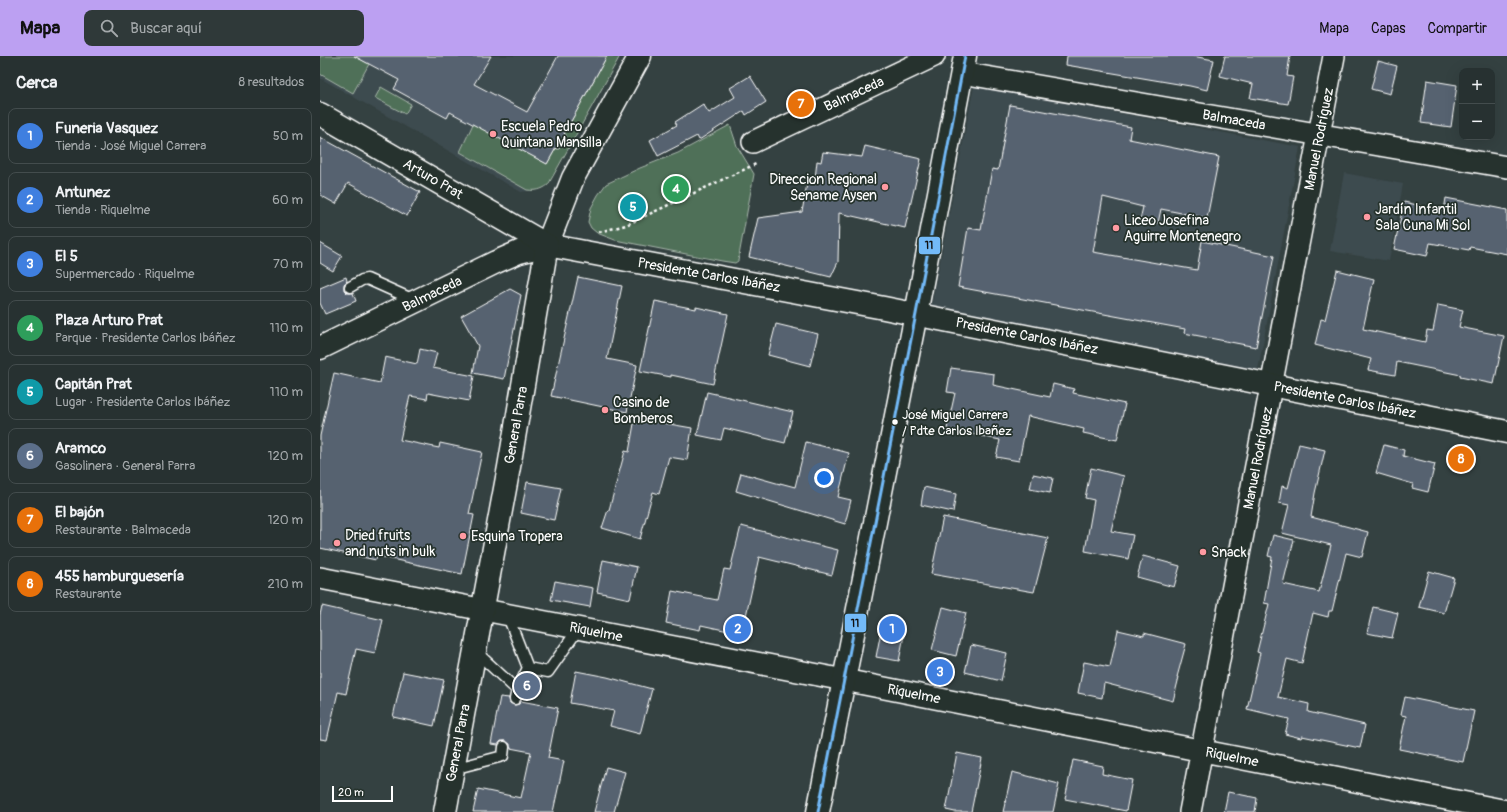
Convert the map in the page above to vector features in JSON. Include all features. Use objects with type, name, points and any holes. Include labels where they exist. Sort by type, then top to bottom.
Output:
[{"type":"street","name":"General Parra","points":[[445,812],[509,467],[547,245],[573,178],[640,56]]},
{"type":"street","name":"Balmaceda","points":[[753,142],[934,56]]},
{"type":"street","name":"Manuel Rodríguez","points":[[1190,812],[1334,56]]},
{"type":"street","name":"Balmaceda","points":[[963,64],[1320,134],[1507,167]]},
{"type":"street","points":[[818,812],[916,314],[963,64]]},
{"type":"street","name":"Arturo Prat","points":[[320,114],[547,245]]},
{"type":"street","name":"Balmaceda","points":[[320,348],[519,252],[547,245]]},
{"type":"street","name":"Presidente Carlos Ibáñez","points":[[547,245],[916,314],[1507,432]]},
{"type":"street","name":"Riquelme","points":[[320,578],[1507,811]]},
{"type":"lane","points":[[350,287],[368,278],[416,301]]},
{"type":"lane","points":[[475,651],[516,694],[528,668],[507,614]]},
{"type":"lane","points":[[528,668],[548,672],[579,628]]},
{"type":"lane","points":[[453,769],[503,756],[504,747]]},
{"type":"path","points":[[598,232],[626,225],[759,163]]},
{"type":"shaded area","name":"Escuela Pedro Quintana Mansilla","points":[[320,56],[612,56],[535,190],[521,192],[320,78]]},
{"type":"shaded area","name":"Liceo Josefina Aguirre Montenegro","points":[[974,86],[1300,147],[1257,375],[931,308]]},
{"type":"shaded area","name":"Jardín Infantil Sala Cuna Mi Sol","points":[[1344,173],[1403,184],[1389,261],[1330,251]]},
{"type":"green space","points":[[320,56],[354,56],[369,64],[353,93],[320,74]]},
{"type":"green space","points":[[598,56],[620,56],[548,185],[538,190],[527,190],[460,152],[473,124],[547,164],[556,148],[559,149],[566,135],[564,134],[605,60]]},
{"type":"green space","points":[[381,87],[411,104],[405,114],[375,98]]},
{"type":"green space","points":[[730,125],[737,146],[754,174],[738,261],[735,263],[722,261],[615,240],[597,233],[591,228],[588,222],[591,208],[606,184],[640,168],[678,153]]},
{"type":"building","points":[[354,56],[491,56],[474,84],[527,112],[558,56],[607,56],[564,134],[566,135],[558,149],[556,148],[547,164],[450,112],[447,118],[394,89],[399,80]]},
{"type":"building","points":[[1067,56],[1192,56],[1214,60],[1207,90],[1066,65]]},
{"type":"building","points":[[1225,56],[1290,56],[1287,76],[1293,77],[1288,104],[1250,98],[1253,84],[1220,76]]},
{"type":"building","points":[[1378,61],[1397,66],[1390,94],[1371,89]]},
{"type":"building","points":[[750,76],[766,102],[746,115],[744,111],[699,140],[697,136],[658,156],[650,140],[677,125],[675,122],[703,104],[709,113],[735,97],[730,88]]},
{"type":"building","points":[[1427,80],[1457,85],[1451,127],[1421,123]]},
{"type":"building","points":[[1010,105],[1131,127],[1129,139],[1219,157],[1207,218],[1161,209],[1158,223],[1142,223],[1142,220],[1140,220],[1143,207],[1103,197],[1093,252],[1197,270],[1202,241],[1274,256],[1256,347],[1184,333],[1185,329],[958,287],[968,228],[981,230],[992,169],[998,170]]},
{"type":"building","points":[[320,137],[420,192],[407,216],[348,183],[336,204],[320,195]]},
{"type":"building","points":[[865,146],[921,159],[905,228],[839,213],[838,262],[831,277],[749,257],[758,218],[802,212],[808,178],[815,179],[817,161],[821,162],[823,152],[862,157]]},
{"type":"building","points":[[1446,198],[1507,210],[1507,254],[1470,247],[1469,250],[1430,243],[1427,256],[1394,249],[1404,202],[1444,211]]},
{"type":"building","points":[[320,243],[342,256],[333,271],[320,263]]},
{"type":"building","points":[[1337,270],[1374,279],[1363,329],[1425,342],[1427,330],[1433,331],[1438,305],[1463,310],[1459,327],[1504,336],[1494,384],[1460,377],[1461,375],[1397,362],[1395,375],[1368,370],[1371,359],[1315,345],[1321,319],[1325,320]]},
{"type":"building","points":[[346,277],[347,281],[344,284],[344,290],[347,293],[353,293],[356,301],[325,314],[320,303],[320,288]]},
{"type":"building","points":[[578,277],[622,286],[607,359],[637,365],[627,412],[551,396]]},
{"type":"building","points":[[510,289],[521,295],[504,379],[473,373],[478,346],[461,316]]},
{"type":"building","points":[[655,301],[696,309],[696,307],[728,314],[713,384],[671,375],[671,377],[640,371]]},
{"type":"building","points":[[776,324],[818,334],[810,366],[768,355]]},
{"type":"building","points":[[420,349],[437,353],[433,368],[474,376],[469,401],[428,393],[427,399],[410,396],[400,440],[439,448],[440,443],[482,452],[469,514],[474,515],[462,574],[377,556],[376,560],[320,548],[320,436],[334,373],[380,383],[385,357],[417,364]]},
{"type":"building","points":[[951,368],[994,374],[993,385],[1050,397],[1053,384],[1074,389],[1073,393],[1125,404],[1117,440],[1083,433],[1084,429],[1028,416],[1019,461],[996,457],[1000,440],[947,429],[955,393],[947,392]]},
{"type":"building","points":[[707,392],[793,412],[785,443],[724,428],[721,440],[697,435]]},
{"type":"building","points":[[635,418],[692,428],[687,460],[669,457],[659,494],[653,492],[640,539],[602,528],[609,510],[625,451],[629,452]]},
{"type":"building","points":[[806,442],[849,453],[838,497],[851,500],[845,524],[736,491],[741,473],[795,487]]},
{"type":"building","points":[[1299,444],[1325,450],[1311,517],[1368,532],[1362,557],[1346,553],[1332,611],[1329,611],[1328,617],[1313,613],[1302,663],[1287,659],[1278,697],[1309,704],[1308,712],[1365,725],[1360,748],[1285,734],[1289,719],[1247,709],[1260,653],[1257,652],[1269,604],[1264,603],[1272,557],[1268,556],[1273,535],[1294,540],[1283,584],[1319,592],[1331,545],[1282,533],[1289,505],[1279,503],[1282,486],[1288,488]]},
{"type":"building","points":[[1384,445],[1404,450],[1403,456],[1435,464],[1428,492],[1412,488],[1413,484],[1376,473]]},
{"type":"building","points":[[1091,468],[1124,476],[1111,531],[1133,535],[1128,559],[1085,551],[1094,500],[1085,498]]},
{"type":"building","points":[[1033,474],[1053,478],[1050,493],[1030,489]]},
{"type":"building","points":[[527,482],[561,488],[554,520],[521,513]]},
{"type":"building","points":[[924,487],[956,494],[953,512],[921,505]]},
{"type":"building","points":[[943,517],[1048,538],[1034,592],[931,574]]},
{"type":"building","points":[[741,526],[838,550],[832,575],[759,557],[742,634],[701,625],[700,630],[666,623],[672,591],[717,600],[724,569],[730,570]]},
{"type":"building","points":[[1143,556],[1180,566],[1174,587],[1137,577]]},
{"type":"building","points":[[603,560],[637,567],[630,599],[597,592]]},
{"type":"building","points":[[1429,571],[1454,578],[1444,613],[1419,607]]},
{"type":"building","points":[[555,581],[593,588],[590,607],[551,600]]},
{"type":"building","points":[[322,606],[383,620],[375,653],[356,649],[346,694],[338,692],[327,740],[320,739],[320,615]]},
{"type":"building","points":[[943,607],[966,613],[956,656],[932,650]]},
{"type":"building","points":[[1373,607],[1398,613],[1392,638],[1367,633]]},
{"type":"building","points":[[882,626],[905,630],[899,661],[876,657]]},
{"type":"building","points":[[1118,630],[1144,636],[1144,633],[1186,644],[1177,677],[1179,677],[1173,701],[1104,683],[1102,698],[1078,693],[1084,662],[1110,667]]},
{"type":"building","points":[[971,645],[1007,653],[1001,681],[965,672]]},
{"type":"building","points":[[576,671],[607,677],[652,689],[640,734],[610,726],[614,711],[570,703]]},
{"type":"building","points":[[403,672],[444,680],[434,726],[393,717]]},
{"type":"building","points":[[500,697],[509,698],[510,703],[514,705],[519,704],[521,701],[558,708],[548,758],[564,761],[553,812],[473,812],[478,789],[521,798],[531,752],[510,748],[510,744],[505,741],[501,741],[498,745],[491,744]]},
{"type":"building","points":[[1405,697],[1474,711],[1463,762],[1399,749],[1406,716],[1401,715]]},
{"type":"building","points":[[957,753],[982,758],[971,812],[955,812],[946,810]]},
{"type":"building","points":[[1073,760],[1103,766],[1102,774],[1132,780],[1126,811],[1065,799]]},
{"type":"building","points":[[606,767],[625,772],[614,812],[594,812]]},
{"type":"building","points":[[1012,772],[1059,784],[1053,812],[1003,812]]},
{"type":"building","points":[[1228,792],[1257,798],[1255,812],[1224,812]]},
{"type":"transit line","name":"11","points":[[818,812],[965,56]]},
{"type":"place","name":"El bajón","points":[[801,104]]},
{"type":"place","name":"Escuela Pedro Quintana Mansilla","points":[[493,134]]},
{"type":"place","name":"Direccion Regional Sename Aysen","points":[[885,187]]},
{"type":"place","name":"Plaza Arturo Prat","points":[[676,189]]},
{"type":"place","name":"Capitán Prat","points":[[633,207]]},
{"type":"place","name":"Jardín Infantil Sala Cuna Mi Sol","points":[[1367,217]]},
{"type":"place","name":"Liceo Josefina Aguirre Montenegro","points":[[1116,228]]},
{"type":"place","name":"Casino de Bomberos","points":[[605,410]]},
{"type":"place","name":"José Miguel Carrera / Pdte Carlos Ibañez","points":[[895,422]]},
{"type":"place","name":"455 hamburguesería","points":[[1461,459]]},
{"type":"place","name":"Esquina Tropera","points":[[463,536]]},
{"type":"place","name":"Dried fruits and nuts in bulk","points":[[337,543]]},
{"type":"place","name":"Snack","points":[[1203,552]]},
{"type":"place","name":"Antunez","points":[[738,629]]},
{"type":"place","name":"Funeria Vasquez","points":[[892,629]]},
{"type":"place","name":"El 5","points":[[940,672]]},
{"type":"place","name":"Aramco","points":[[527,686]]}]
